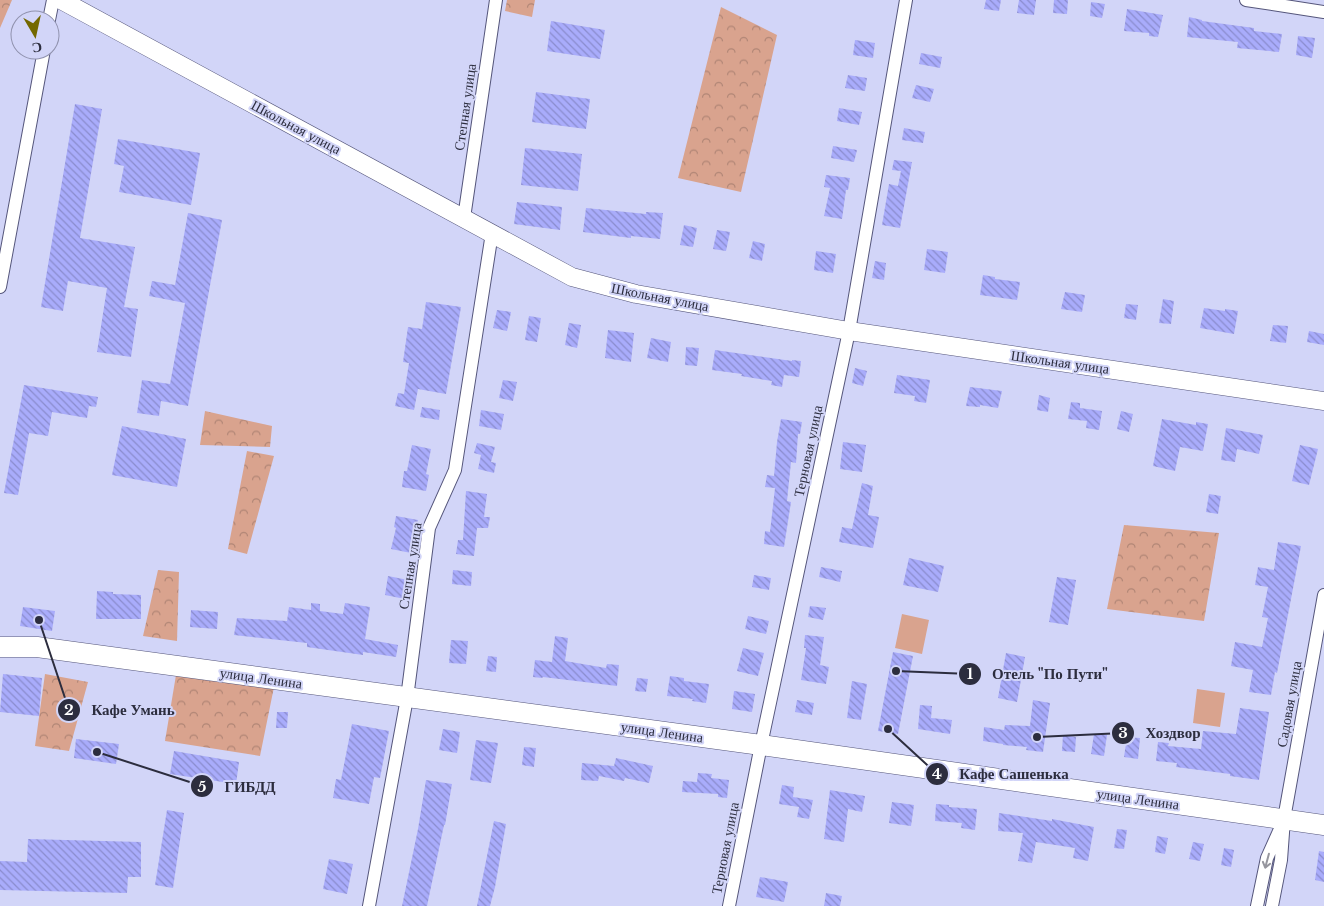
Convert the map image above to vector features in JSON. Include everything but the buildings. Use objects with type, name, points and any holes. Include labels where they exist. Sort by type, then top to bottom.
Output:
[{"type":"main road","name":"улица Ленина","points":[[0,647],[37,647],[761,745],[1324,825]]},
{"type":"street","name":"Школьная улица","points":[[61,0],[572,277],[636,294],[849,331],[1324,401]]},
{"type":"street","name":"Степная улица","points":[[464,218],[496,0]]},
{"type":"street","name":"Терновая улица","points":[[729,906],[761,745],[849,331],[906,0]]},
{"type":"street","points":[[1246,0],[1324,12]]},
{"type":"street","points":[[0,287],[42,60]]},
{"type":"street","name":"Степная улица","points":[[369,906],[407,698],[429,528],[455,470],[492,234]]},
{"type":"street","name":"Садовая улица","points":[[1272,906],[1281,860],[1284,819],[1324,595]]},
{"type":"street","name":"Садовая улица","points":[[1257,906],[1267,858],[1284,819]]},
{"type":"green space","points":[[0,0],[12,0],[0,28]]},
{"type":"green space","points":[[507,0],[535,0],[532,17],[505,11]]},
{"type":"green space","points":[[721,7],[777,35],[741,192],[678,178]]},
{"type":"green space","points":[[205,411],[272,426],[270,447],[200,445]]},
{"type":"green space","points":[[247,451],[274,456],[247,554],[228,549]]},
{"type":"green space","points":[[1124,525],[1219,533],[1204,621],[1107,609]]},
{"type":"green space","points":[[158,570],[179,572],[177,641],[143,636]]},
{"type":"green space","points":[[902,614],[929,620],[922,654],[895,648]]},
{"type":"green space","points":[[45,674],[88,682],[69,751],[35,746]]},
{"type":"green space","points":[[176,675],[274,687],[260,756],[165,741]]},
{"type":"green space","points":[[1197,689],[1225,693],[1220,727],[1193,723]]},
{"type":"place","name":"Кафе Умань","points":[[39,620]]},
{"type":"place","name":"Отель \"По Пути\"","points":[[896,671]]},
{"type":"place","name":"Кафе Сашенька","points":[[888,729]]},
{"type":"place","name":"Хоздвор","points":[[1037,737]]},
{"type":"place","name":"ГИБДД","points":[[97,752]]}]
